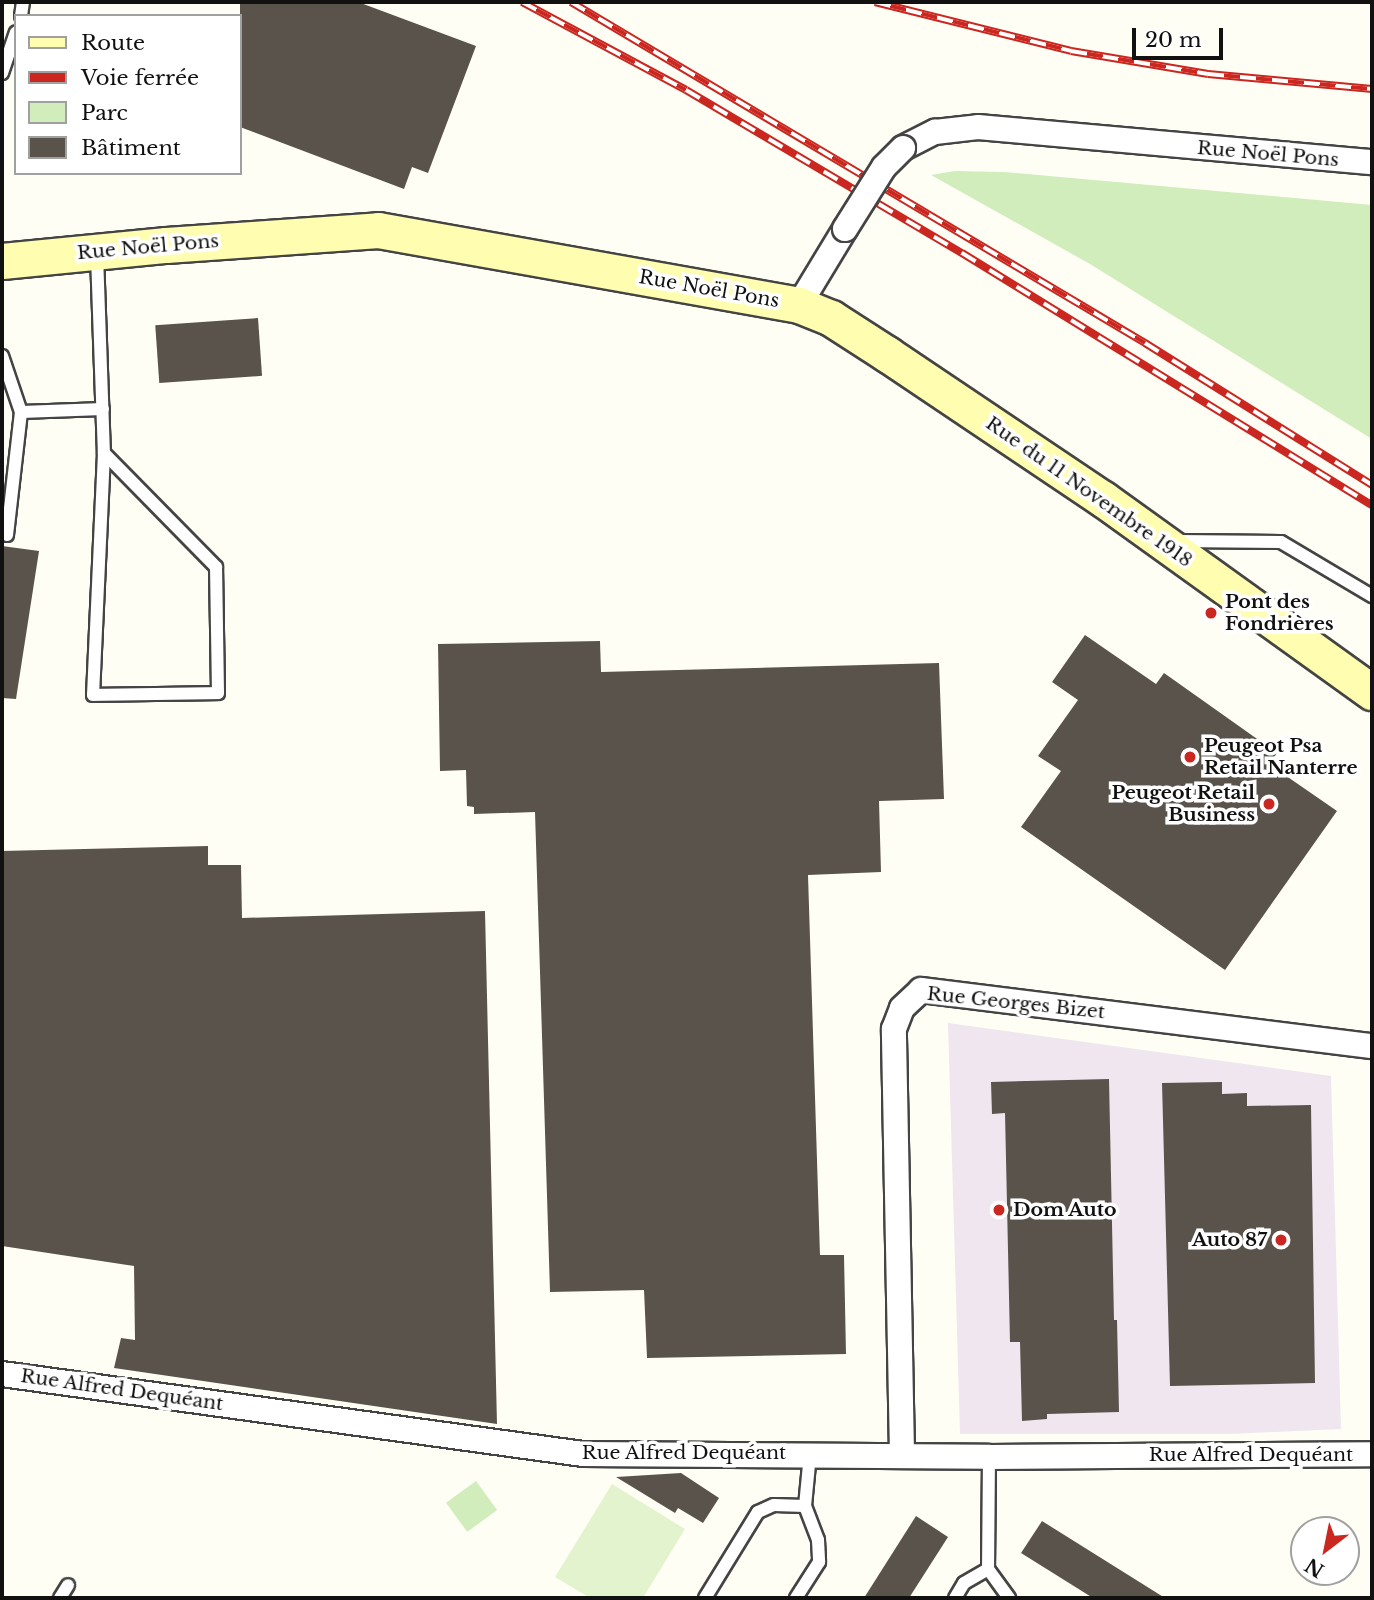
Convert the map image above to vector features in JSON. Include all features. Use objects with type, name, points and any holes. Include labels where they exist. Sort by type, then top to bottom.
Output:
[{"type":"street","name":"Rue Noël Pons","points":[[2,261],[97,251],[378,230],[799,305],[884,166],[903,148],[935,132],[978,127],[1372,162]]},
{"type":"street","name":"Rue du 11 Novembre 1918","points":[[799,305],[831,318],[887,354],[1162,540],[1372,692]]},
{"type":"street","name":"Rue Georges Bizet","points":[[902,1454],[894,1029],[902,1008],[921,990],[1372,1046]]},
{"type":"street","name":"Rue Alfred Dequéant","points":[[2,1374],[583,1454],[902,1454],[989,1457],[1372,1454]]},
{"type":"lane","points":[[2,73],[14,38]]},
{"type":"lane","points":[[97,251],[104,453],[93,695],[218,692],[216,567],[104,453]]},
{"type":"lane","points":[[2,356],[21,412],[7,535]]},
{"type":"lane","points":[[21,412],[103,409]]},
{"type":"lane","points":[[1162,540],[1281,542],[1372,596]]},
{"type":"lane","points":[[796,1598],[819,1562],[818,1540],[805,1506],[810,1454]]},
{"type":"lane","points":[[989,1457],[988,1569],[1009,1598]]},
{"type":"lane","points":[[705,1598],[758,1512],[774,1505],[805,1506]]},
{"type":"lane","points":[[955,1598],[964,1583],[988,1569]]},
{"type":"lane","points":[[60,1598],[68,1585]]},
{"type":"shaded area","points":[[948,1023],[1331,1076],[1341,1429],[1230,1434],[960,1434]]},
{"type":"green space","points":[[955,171],[1004,172],[1372,205],[1372,439],[1090,264],[931,175]]},
{"type":"green space","points":[[476,1481],[497,1510],[467,1532],[446,1503]]},
{"type":"green space","points":[[612,1484],[685,1529],[643,1598],[590,1598],[555,1577]]},
{"type":"building","points":[[240,2],[358,2],[476,46],[428,173],[412,167],[404,189],[242,128]]},
{"type":"building","points":[[258,318],[262,376],[159,383],[155,325]]},
{"type":"building","points":[[2,546],[39,551],[16,699],[2,698]]},
{"type":"building","points":[[1085,635],[1156,684],[1164,673],[1277,753],[1269,764],[1337,811],[1225,970],[1021,827],[1061,771],[1038,756],[1078,700],[1052,682]]},
{"type":"building","points":[[600,641],[601,672],[939,663],[944,799],[879,801],[881,872],[808,875],[820,1255],[844,1255],[846,1354],[647,1358],[644,1290],[550,1292],[535,812],[474,814],[474,807],[467,806],[466,770],[440,771],[438,644]]},
{"type":"building","points":[[208,846],[208,865],[241,865],[242,918],[485,911],[497,1424],[114,1368],[121,1338],[135,1340],[134,1266],[2,1246],[2,851]]},
{"type":"building","points":[[1109,1079],[1114,1320],[1117,1320],[1119,1412],[1047,1414],[1047,1419],[1022,1421],[1020,1342],[1010,1342],[1005,1113],[992,1114],[991,1082]]},
{"type":"building","points":[[1222,1082],[1222,1094],[1247,1093],[1247,1106],[1311,1105],[1315,1383],[1170,1386],[1162,1083]]},
{"type":"building","points":[[681,1473],[719,1498],[703,1523],[678,1508],[675,1513],[616,1477]]},
{"type":"building","points":[[916,1516],[948,1537],[909,1598],[864,1598]]},
{"type":"building","points":[[1042,1521],[1165,1598],[1093,1598],[1021,1553]]},
{"type":"railway","points":[[522,2],[686,90],[962,253],[1372,505]]},
{"type":"railway","points":[[571,2],[1145,343],[1372,485]]},
{"type":"railway","points":[[875,2],[1071,51],[1208,74],[1372,89]]},
{"type":"place","name":"Pont des Fondrières","points":[[1211,613]]},
{"type":"place","name":"Peugeot Psa Retail Nanterre","points":[[1190,757]]},
{"type":"place","name":"Peugeot Retail Business","points":[[1269,804]]},
{"type":"place","name":"Dom Auto","points":[[999,1210]]},
{"type":"place","name":"Auto 87","points":[[1281,1240]]}]
